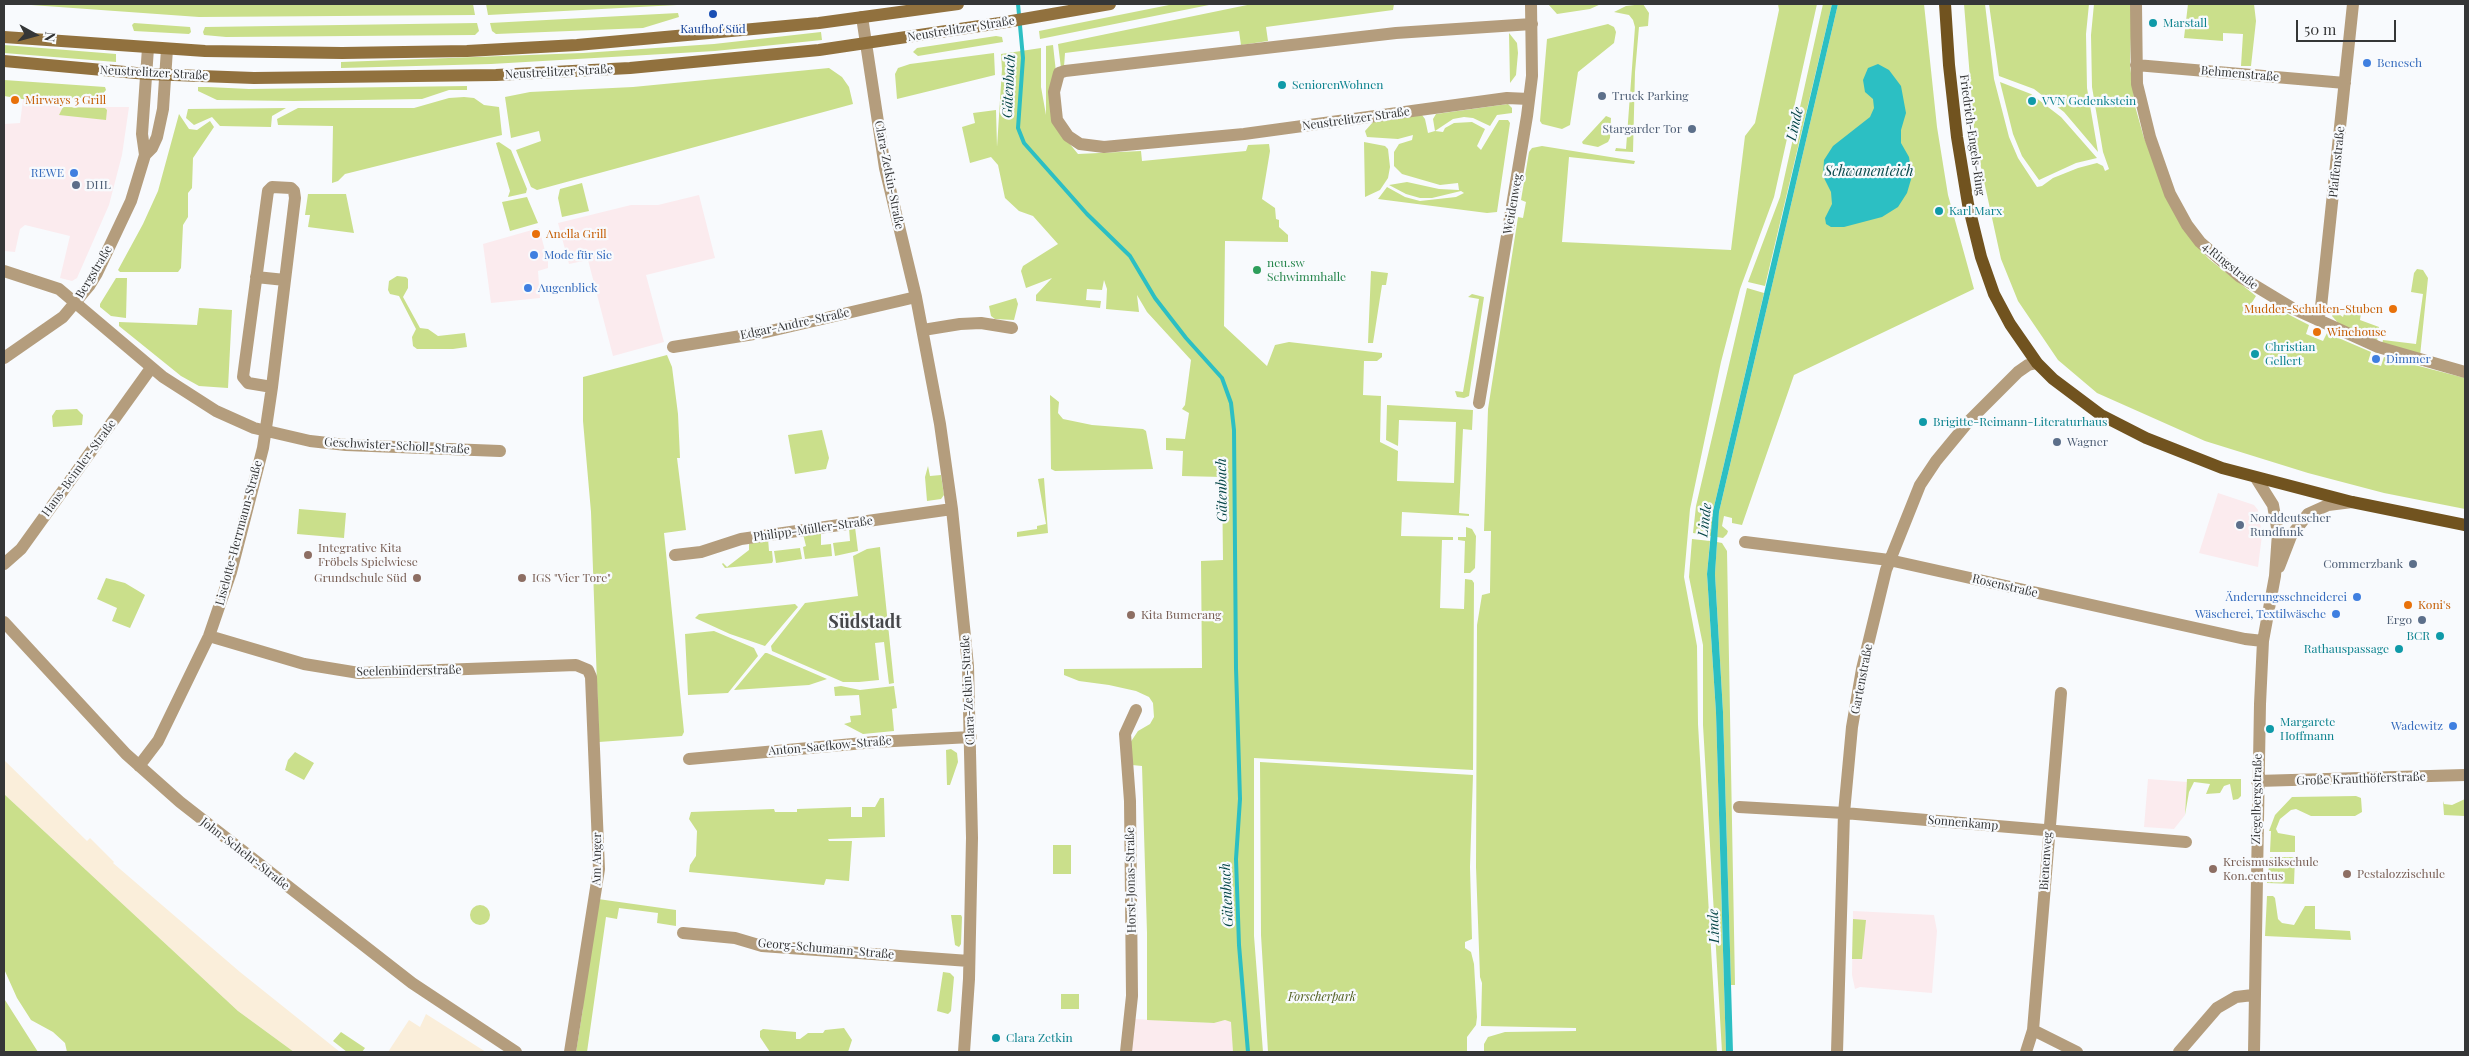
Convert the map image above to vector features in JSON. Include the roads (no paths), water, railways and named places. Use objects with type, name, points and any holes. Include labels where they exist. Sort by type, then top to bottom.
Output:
[{"type":"main road","name":"Neustrelitzer Straße","points":[[4,37],[167,49],[342,53],[490,50],[819,24],[958,4]]},
{"type":"main road","name":"Neustrelitzer Straße","points":[[4,61],[147,74],[254,78],[496,76],[630,68],[866,44],[1000,24],[1110,4]]},
{"type":"main road","name":"Friedrich-Engels-Ring","points":[[1945,4],[1957,137],[1968,204],[1981,257],[1994,294],[2006,317],[2037,364],[2079,400],[2146,438],[2215,466],[2352,502],[2465,525]]},
{"type":"street","name":"Weidenweg","points":[[1480,403],[1532,76],[1531,4]]},
{"type":"street","name":"4.Ringstraße","points":[[2136,4],[2136,65],[2141,104],[2155,155],[2170,194],[2187,225],[2212,254],[2264,293],[2318,320],[2387,350],[2465,372]]},
{"type":"street","name":"Pfaffenstraße","points":[[2318,320],[2321,307],[2353,4]]},
{"type":"street","name":"Clara-Zetkin-Straße","points":[[862,17],[886,168],[923,330],[952,509],[968,666],[971,737],[969,960],[964,1052]]},
{"type":"street","name":"Neustrelitzer Straße","points":[[1529,99],[1507,98],[1244,134],[1104,147],[1080,144],[1068,136],[1057,120],[1054,92],[1060,74],[1065,71],[1396,33],[1532,24]]},
{"type":"street","name":"Bergstraße","points":[[4,358],[50,328],[76,302],[97,273],[117,232],[130,201],[145,155],[142,134],[148,48]]},
{"type":"street","name":"Bergstraße","points":[[145,155],[152,148],[157,136],[163,109],[167,49]]},
{"type":"street","name":"Behmenstraße","points":[[2136,65],[2345,83]]},
{"type":"street","points":[[266,431],[272,387],[285,280],[296,198],[291,188],[272,187],[268,191],[243,377],[248,383],[272,387]]},
{"type":"street","points":[[4,271],[48,284],[76,302]]},
{"type":"street","points":[[256,277],[285,280]]},
{"type":"street","name":"Edgar-Andre-Straße","points":[[673,347],[766,332],[916,297]]},
{"type":"street","name":"Geschwister-Scholl-Straße","points":[[76,302],[151,368],[216,411],[242,423],[266,431],[310,441],[346,445],[500,451]]},
{"type":"street","points":[[923,330],[980,323],[1012,328]]},
{"type":"street","name":"Gartenstraße","points":[[1837,1052],[1844,812],[1852,727],[1861,679],[1890,560],[1920,485],[1936,461],[1969,421],[2023,367],[2037,364]]},
{"type":"street","name":"Hans-Beimler-Straße","points":[[4,564],[21,549],[151,368]]},
{"type":"street","name":"Liselotte-Herrmann-Straße","points":[[138,766],[152,750],[162,733],[209,636],[242,532],[266,431]]},
{"type":"street","name":"Ziegelbergstraße","points":[[2254,1052],[2257,781],[2263,641],[2275,576],[2278,533],[2273,505],[2256,478]]},
{"type":"street","name":"Friedrich-Engels-Ring","points":[[2308,514],[2328,505],[2352,502]]},
{"type":"street","name":"Philipp-Müller-Straße","points":[[675,555],[701,552],[741,539],[952,509]]},
{"type":"street","name":"Ziegelbergstraße","points":[[2275,576],[2292,536],[2308,514]]},
{"type":"street","name":"Rosenstraße","points":[[1745,542],[1890,560],[2245,639],[2263,641]]},
{"type":"street","name":"John-Schehr-Straße","points":[[4,622],[138,766],[180,802],[365,948],[444,1006],[516,1052]]},
{"type":"street","name":"Seelenbinderstraße","points":[[209,636],[315,667],[359,673],[583,667]]},
{"type":"street","name":"Am Anger","points":[[570,1052],[598,868],[591,677],[588,670],[583,667]]},
{"type":"street","name":"Bienenweg","points":[[2026,1052],[2033,1030],[2048,830],[2061,693]]},
{"type":"street","name":"Horst-Jonas-Straße","points":[[1126,1052],[1132,986],[1130,801],[1125,734],[1136,710]]},
{"type":"street","name":"Anton-Saefkow-Straße","points":[[689,759],[884,741],[971,737]]},
{"type":"street","name":"Große Krauthöferstraße","points":[[2257,781],[2465,775]]},
{"type":"street","name":"Sonnenkamp","points":[[1739,807],[1844,812],[2186,842]]},
{"type":"street","name":"Georg-Schumann-Straße","points":[[682,933],[735,938],[762,946],[969,960]]},
{"type":"street","points":[[2179,1052],[2217,1008],[2236,997],[2254,996]]},
{"type":"street","points":[[2033,1030],[2077,1052]]},
{"type":"water","points":[[1832,4],[1838,4],[1719,512],[1715,574],[1723,712],[1733,1052],[1726,1052],[1716,713],[1707,574],[1713,511]]},
{"type":"water","name":"Schwanenteich","points":[[1878,64],[1889,70],[1901,86],[1906,113],[1901,130],[1901,143],[1909,157],[1912,176],[1907,193],[1898,207],[1882,217],[1844,227],[1831,227],[1826,224],[1825,218],[1832,204],[1831,192],[1823,176],[1824,160],[1833,146],[1870,117],[1874,108],[1873,99],[1865,92],[1863,80],[1868,68]]},
{"type":"waterway","name":"Gätenbach","points":[[1018,4],[1023,58],[1018,128],[1024,143],[1087,214],[1130,256],[1155,298],[1186,338],[1222,378],[1231,403],[1234,430],[1236,668],[1240,799],[1236,859],[1239,945],[1248,1052]]},
{"type":"place","name":"Kaufhof Süd","points":[[713,14]]},
{"type":"place","name":"Marstall","points":[[2153,23]]},
{"type":"place","name":"Benesch","points":[[2367,63]]},
{"type":"place","name":"SeniorenWohnen","points":[[1282,85]]},
{"type":"place","name":"Truck Parking","points":[[1602,96]]},
{"type":"place","name":"Mirways 3 Grill","points":[[15,100]]},
{"type":"place","name":"VVN Gedenkstein","points":[[2032,101]]},
{"type":"place","name":"Stargarder Tor","points":[[1692,129]]},
{"type":"place","name":"REWE","points":[[74,173]]},
{"type":"place","name":"DHL","points":[[76,185]]},
{"type":"place","name":"Karl Marx","points":[[1939,211]]},
{"type":"place","name":"Anella Grill","points":[[536,234]]},
{"type":"place","name":"Mode für Sie","points":[[534,255]]},
{"type":"place","name":"neu.sw Schwimmhalle","points":[[1257,270]]},
{"type":"place","name":"Augenblick","points":[[528,288]]},
{"type":"place","name":"Mudder-Schulten-Stuben","points":[[2393,309]]},
{"type":"place","name":"Winehouse","points":[[2317,332]]},
{"type":"place","name":"Christian Gellert","points":[[2255,354]]},
{"type":"place","name":"Dimmer","points":[[2376,359]]},
{"type":"place","name":"Brigitte-Reimann-Literaturhaus","points":[[1923,422]]},
{"type":"place","name":"Wagner","points":[[2057,442]]},
{"type":"place","name":"Norddeutscher Rundfunk","points":[[2240,525]]},
{"type":"place","name":"Integrative Kita Fröbels Spielwiese","points":[[308,555]]},
{"type":"place","name":"Commerzbank","points":[[2413,564]]},
{"type":"place","name":"Grundschule Süd","points":[[417,578]]},
{"type":"place","name":"IGS \"Vier Tore\"","points":[[522,578]]},
{"type":"place","name":"Änderungsschneiderei","points":[[2357,597]]},
{"type":"place","name":"Koni's","points":[[2408,605]]},
{"type":"place","name":"Wäscherei, Textilwäsche","points":[[2336,614]]},
{"type":"place","name":"Kita Bumerang","points":[[1131,615]]},
{"type":"place","name":"Ergo","points":[[2422,620]]},
{"type":"place","name":"BCR","points":[[2440,636]]},
{"type":"place","name":"Rathauspassage","points":[[2399,649]]},
{"type":"place","name":"Wadewitz","points":[[2453,726]]},
{"type":"place","name":"Margarete Hoffmann","points":[[2270,729]]},
{"type":"place","name":"Kreismusikschule Kon.centus","points":[[2213,869]]},
{"type":"place","name":"Pestalozzischule","points":[[2347,874]]},
{"type":"place","name":"Clara Zetkin","points":[[996,1038]]},
{"type":"district","name":"Südstadt","points":[[865,622]]},
{"type":"water label","name":"Linde","points":[[1795,124]]},
{"type":"water label","name":"Linde","points":[[1705,520]]},
{"type":"water label","name":"Linde","points":[[1714,926]]},
{"type":"park label","name":"Forscherpark","points":[[1322,997]]}]
